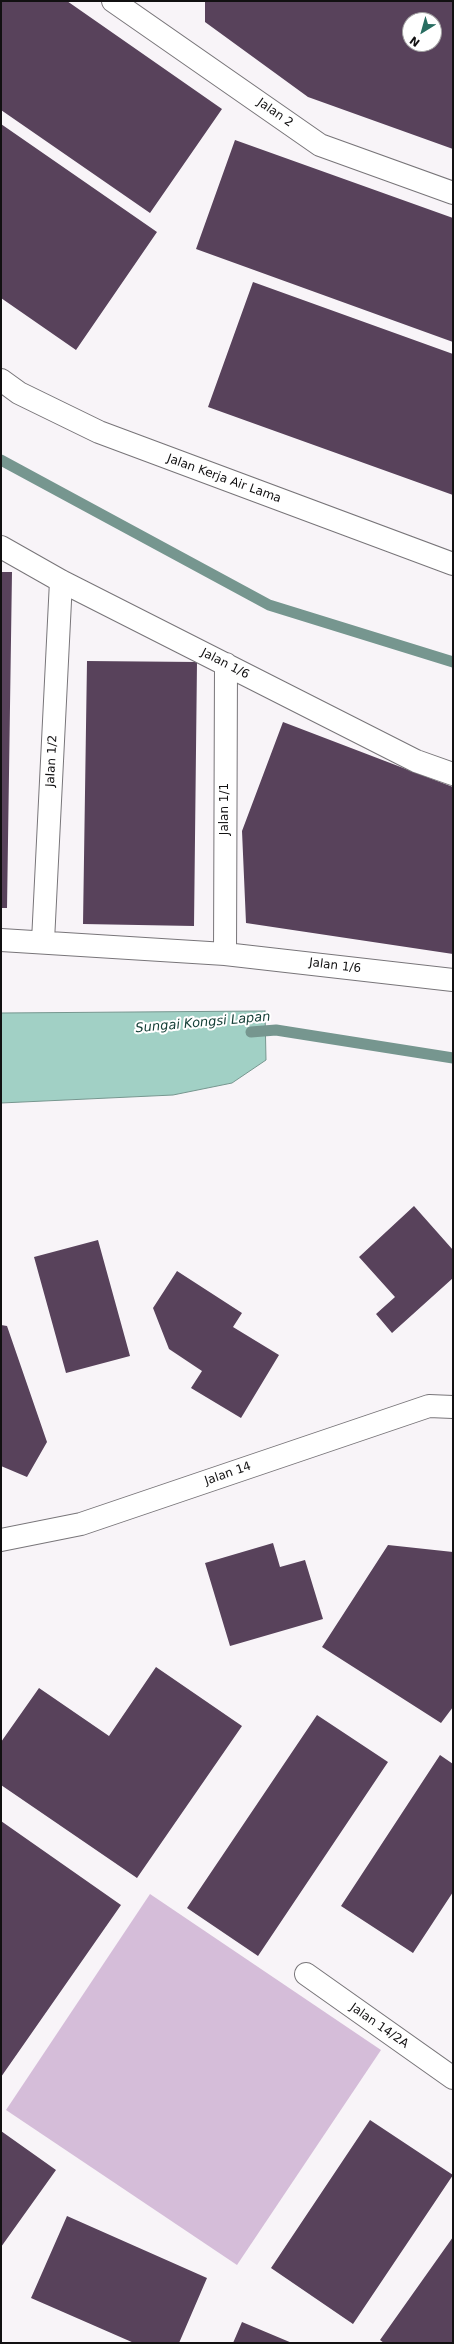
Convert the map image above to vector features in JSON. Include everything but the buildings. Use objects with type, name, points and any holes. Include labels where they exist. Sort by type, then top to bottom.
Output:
[{"type":"street","name":"Jalan 2","points":[[113,1],[320,144],[453,193]]},
{"type":"street","name":"Jalan Kerja Air Lama","points":[[1,380],[19,393],[99,432],[453,564]]},
{"type":"street","name":"Jalan 1/6","points":[[1,547],[61,580],[416,761],[453,774]]},
{"type":"street","name":"Jalan 1/2","points":[[43,941],[61,580]]},
{"type":"street","name":"Jalan 1/1","points":[[225,954],[226,664]]},
{"type":"street","name":"Jalan 1/6","points":[[1,940],[43,941],[225,954],[453,980]]},
{"type":"street","name":"Jalan 14","points":[[1,1540],[80,1524],[429,1406],[453,1407]]},
{"type":"street","name":"Jalan 14/2A","points":[[306,1974],[453,2078]]},
{"type":"shaded area","points":[[150,1894],[381,2050],[237,2265],[6,2110]]},
{"type":"water","points":[[265,1011],[266,1060],[232,1083],[173,1095],[1,1103],[1,1013]]},
{"type":"waterway","points":[[1,460],[269,605],[453,662]]},
{"type":"waterway","name":"Sungai Kongsi Lapan","points":[[251,1032],[276,1030],[453,1058]]}]
